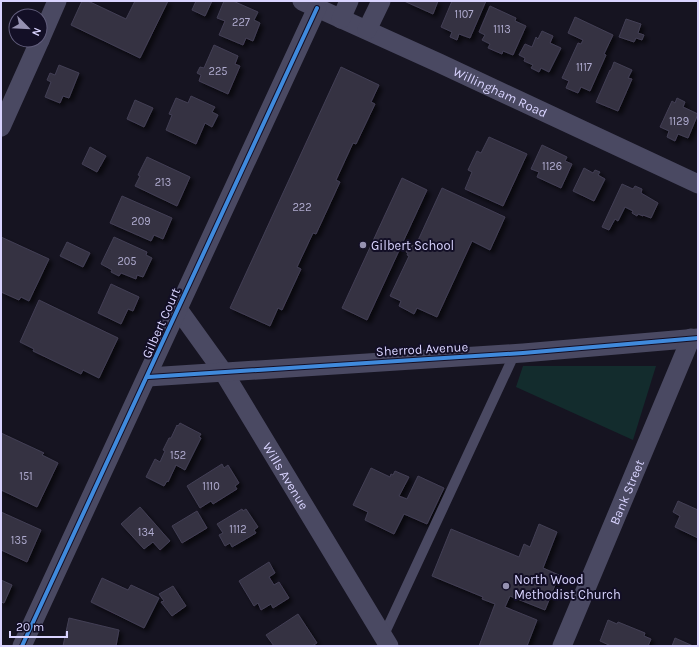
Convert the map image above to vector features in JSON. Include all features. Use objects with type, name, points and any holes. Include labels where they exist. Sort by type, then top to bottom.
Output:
[{"type":"street","points":[[48,22],[57,1]]},
{"type":"street","points":[[341,19],[349,1]]},
{"type":"street","points":[[367,30],[381,1]]},
{"type":"street","name":"Willingham Road","points":[[310,4],[698,184]]},
{"type":"street","name":"Gilbert Court","points":[[22,646],[148,377],[310,4]]},
{"type":"street","points":[[1,127],[36,48]]},
{"type":"street","name":"Wills Avenue","points":[[178,309],[224,373],[386,642]]},
{"type":"street","name":"Sherrod Avenue","points":[[148,377],[515,353],[694,338]]},
{"type":"street","name":"Bank Street","points":[[562,646],[694,338]]},
{"type":"lane","points":[[386,642],[515,353]]},
{"type":"green space","points":[[523,366],[656,366],[633,440],[516,387]]},
{"type":"building","points":[[82,1],[88,1],[126,19],[135,1],[168,1],[140,58],[71,25]]},
{"type":"building","points":[[196,1],[212,1],[205,16],[192,10]]},
{"type":"building","points":[[224,1],[233,1],[258,12],[254,20],[260,23],[253,41],[246,38],[243,45],[219,35],[225,21],[217,18]]},
{"type":"building","points":[[404,1],[438,1],[433,14]]},
{"type":"building","points":[[452,1],[486,1],[470,38],[459,34],[457,40],[450,37],[452,32],[441,27]]},
{"type":"building","points":[[490,6],[516,18],[515,21],[526,26],[513,55],[503,51],[502,54],[488,48],[490,44],[482,40],[485,35],[479,32]]},
{"type":"building","points":[[575,17],[613,35],[590,91],[581,87],[578,93],[566,88],[569,81],[562,78],[578,43],[581,44],[583,40],[568,33]]},
{"type":"building","points":[[626,19],[641,24],[638,33],[644,35],[642,40],[636,38],[634,42],[619,37]]},
{"type":"building","points":[[542,31],[553,36],[550,43],[561,48],[549,72],[541,68],[539,72],[531,68],[533,65],[524,61],[525,58],[519,55],[525,44],[532,47],[536,37],[538,39]]},
{"type":"building","points":[[214,45],[238,56],[235,64],[240,66],[228,94],[199,81],[201,75],[197,73],[200,67],[204,68]]},
{"type":"building","points":[[614,62],[632,70],[628,78],[632,79],[618,111],[596,102]]},
{"type":"building","points":[[59,65],[79,73],[69,98],[63,96],[60,103],[45,97],[51,82],[47,80],[50,73],[55,75]]},
{"type":"building","points":[[341,67],[379,85],[371,102],[375,104],[356,144],[353,143],[336,180],[340,182],[316,234],[313,233],[297,267],[301,269],[282,310],[278,308],[270,326],[230,308]]},
{"type":"building","points":[[191,96],[215,107],[212,112],[218,115],[212,127],[205,123],[196,144],[166,130],[172,115],[169,114],[176,98],[188,103]]},
{"type":"building","points":[[677,98],[685,102],[683,107],[698,114],[688,138],[678,134],[675,141],[667,137],[669,131],[660,127],[672,101],[675,103]]},
{"type":"building","points":[[135,100],[153,108],[144,127],[127,119]]},
{"type":"building","points":[[489,137],[527,154],[503,206],[465,189],[472,172],[468,170],[477,151],[481,153]]},
{"type":"building","points":[[542,145],[567,157],[565,161],[572,164],[561,188],[537,177],[539,172],[531,169]]},
{"type":"building","points":[[90,147],[106,156],[97,172],[82,164]]},
{"type":"building","points":[[147,157],[190,177],[177,206],[135,186],[140,176],[138,175]]},
{"type":"building","points":[[584,168],[593,173],[595,170],[600,172],[598,175],[605,179],[594,201],[573,191]]},
{"type":"building","points":[[402,178],[427,190],[367,320],[342,308]]},
{"type":"building","points":[[622,184],[633,189],[635,186],[642,189],[641,193],[658,203],[651,218],[638,214],[637,216],[632,213],[633,211],[625,207],[618,221],[615,219],[609,230],[602,227]]},
{"type":"building","points":[[442,188],[505,217],[490,250],[472,241],[437,317],[417,308],[414,314],[399,306],[401,301],[390,296],[409,256],[406,252],[412,245],[415,247]]},
{"type":"building","points":[[122,196],[172,218],[163,239],[154,235],[151,241],[110,223]]},
{"type":"building","points":[[1,237],[49,259],[29,301],[21,297],[19,300],[1,292]]},
{"type":"building","points":[[114,237],[147,252],[146,255],[152,258],[143,277],[137,275],[136,279],[121,273],[119,276],[101,264]]},
{"type":"building","points":[[67,242],[90,253],[83,267],[60,256]]},
{"type":"building","points":[[111,284],[139,297],[133,311],[128,309],[121,324],[98,313]]},
{"type":"building","points":[[39,300],[118,338],[99,378],[83,370],[81,374],[33,351],[34,349],[20,342]]},
{"type":"building","points":[[180,423],[201,434],[199,437],[201,438],[185,470],[176,465],[168,482],[167,481],[164,486],[146,477],[155,459],[160,462],[165,451],[163,450],[169,438],[171,438],[177,425],[178,426]]},
{"type":"building","points":[[1,433],[44,453],[42,455],[58,463],[37,507],[1,490]]},
{"type":"building","points":[[222,464],[224,468],[228,465],[239,483],[235,486],[237,489],[213,504],[211,501],[200,508],[187,486]]},
{"type":"building","points":[[371,468],[390,477],[395,471],[409,477],[399,496],[407,499],[418,476],[444,488],[427,524],[404,514],[394,534],[365,520],[368,512],[353,505]]},
{"type":"building","points":[[678,501],[698,510],[698,538],[675,527],[680,516],[673,512]]},
{"type":"building","points":[[140,507],[170,541],[160,550],[153,542],[144,549],[121,524]]},
{"type":"building","points":[[242,509],[243,511],[246,509],[258,527],[254,530],[256,533],[232,547],[230,543],[225,546],[219,535],[223,533],[217,524]]},
{"type":"building","points":[[197,511],[207,528],[182,543],[172,526]]},
{"type":"building","points":[[1,512],[41,530],[27,562],[1,550]]},
{"type":"building","name":"North Wood Methodist Church","points":[[539,524],[557,532],[543,568],[559,575],[545,610],[510,596],[505,607],[537,620],[527,646],[479,646],[495,604],[482,599],[483,597],[432,576],[451,529],[519,557],[524,544],[530,547]]},
{"type":"building","points":[[269,562],[275,573],[269,577],[274,585],[279,582],[289,598],[273,608],[271,604],[261,610],[258,603],[254,606],[239,581]]},
{"type":"building","points":[[102,578],[128,590],[131,585],[159,598],[144,628],[91,602]]},
{"type":"building","points":[[1,580],[12,585],[4,603],[1,602]]},
{"type":"building","points":[[173,586],[186,606],[172,616],[161,602],[164,601],[159,594]]},
{"type":"building","points":[[298,614],[317,643],[312,646],[274,646],[266,635]]},
{"type":"building","points":[[69,618],[119,630],[116,646],[63,646]]},
{"type":"building","points":[[608,620],[617,624],[618,622],[645,633],[644,636],[651,639],[648,646],[609,646],[600,641]]},
{"type":"building","points":[[675,638],[693,646],[672,646]]},
{"type":"cycle path","points":[[22,646],[317,8]]},
{"type":"cycle path","points":[[148,377],[523,353],[698,338]]},
{"type":"place","name":"Gilbert School","points":[[363,245]]},
{"type":"place","name":"North Wood Methodist Church","points":[[506,586]]}]
